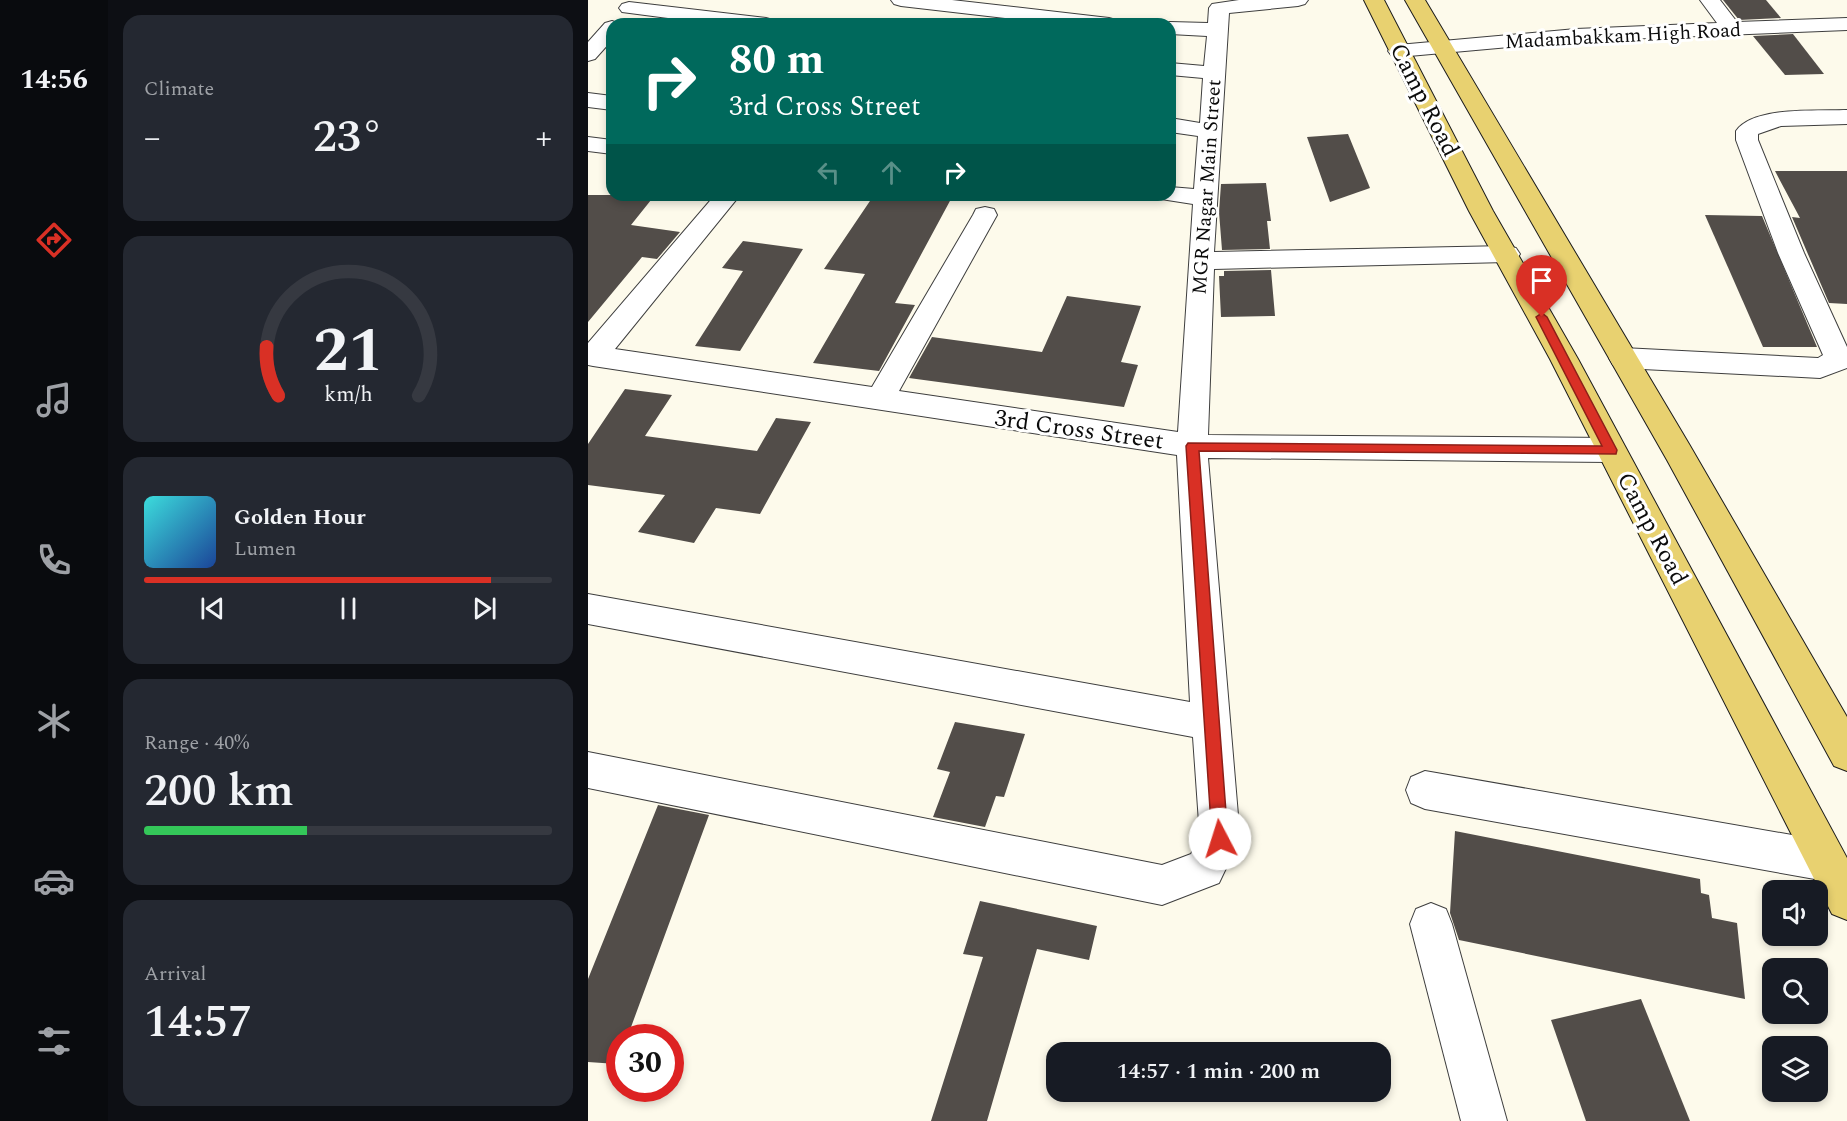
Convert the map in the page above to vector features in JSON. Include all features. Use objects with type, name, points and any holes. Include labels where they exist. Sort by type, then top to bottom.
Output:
[{"type":"main road","name":"Camp Road","points":[[1374,0],[1481,211],[1507,254],[1847,899]]},
{"type":"main road","name":"Camp Road","points":[[1415,0],[1623,358],[1847,753]]},
{"type":"street","points":[[901,0],[1057,18]]},
{"type":"street","name":"MGR Nagar Main Street","points":[[588,770],[1162,885],[1205,869],[1220,839],[1192,446],[1201,261],[1219,8],[1299,0]]},
{"type":"street","points":[[1710,0],[1731,30]]},
{"type":"street","points":[[620,18],[632,4],[726,18]]},
{"type":"street","name":"Madambakkam High Road","points":[[1398,51],[1576,35],[1847,24]]},
{"type":"street","points":[[1176,28],[1218,30]]},
{"type":"street","points":[[588,55],[606,34]]},
{"type":"street","points":[[588,55],[606,56]]},
{"type":"street","points":[[1176,70],[1215,73]]},
{"type":"street","points":[[588,100],[606,102]]},
{"type":"street","points":[[1623,358],[1820,368],[1839,360],[1791,253],[1747,140],[1747,131],[1752,127],[1782,120],[1847,117]]},
{"type":"street","points":[[1176,126],[1211,131]]},
{"type":"street","points":[[588,144],[606,146]]},
{"type":"street","points":[[1176,195],[1207,198]]},
{"type":"street","points":[[591,355],[723,201]]},
{"type":"street","points":[[879,400],[985,215]]},
{"type":"street","points":[[1201,261],[1507,254]]},
{"type":"street","name":"3rd Cross Street","points":[[591,355],[1192,446],[1611,450]]},
{"type":"street","points":[[588,609],[1210,723]]},
{"type":"street","points":[[1425,790],[1826,861]]},
{"type":"street","points":[[1431,924],[1484,1121]]},
{"type":"building","points":[[1723,0],[1766,0],[1781,18],[1739,20]]},
{"type":"building","points":[[1793,34],[1824,74],[1785,75],[1753,36]]},
{"type":"building","points":[[1348,134],[1370,188],[1330,202],[1307,137]]},
{"type":"building","points":[[1775,171],[1847,171],[1847,304],[1829,303],[1792,217],[1800,218]]},
{"type":"building","points":[[1266,183],[1271,221],[1267,221],[1270,249],[1222,250],[1219,212],[1221,184]]},
{"type":"building","points":[[588,195],[606,195],[606,201],[650,201],[631,225],[680,232],[657,259],[642,257],[588,322]]},
{"type":"building","points":[[870,201],[950,201],[895,303],[915,305],[879,371],[813,363],[865,274],[824,269]]},
{"type":"building","points":[[1705,215],[1762,216],[1817,347],[1763,347]]},
{"type":"building","points":[[743,241],[803,249],[740,351],[695,346],[743,271],[722,268]]},
{"type":"building","points":[[1271,270],[1275,316],[1221,317],[1219,276],[1224,276],[1224,271]]},
{"type":"building","points":[[1067,296],[1141,306],[1121,362],[1138,365],[1124,407],[909,378],[932,337],[1042,352]]},
{"type":"building","points":[[625,389],[672,395],[645,436],[757,451],[776,418],[811,422],[760,514],[716,508],[694,543],[638,532],[665,495],[588,485],[588,444]]},
{"type":"building","points":[[955,722],[1025,734],[1004,797],[996,796],[985,827],[933,817],[950,772],[937,769]]},
{"type":"building","points":[[658,805],[709,815],[632,1024],[606,1024],[606,1063],[588,1062],[588,979]]},
{"type":"building","points":[[1455,831],[1700,879],[1701,893],[1709,895],[1712,918],[1737,923],[1745,999],[1459,940],[1450,913]]},
{"type":"building","points":[[980,901],[1097,926],[1089,960],[1037,949],[987,1121],[931,1121],[983,957],[963,954]]},
{"type":"building","points":[[1641,999],[1690,1121],[1586,1121],[1551,1020]]},
{"type":"route","points":[[1220,839],[1192,446],[1611,450],[1542,317]]}]
